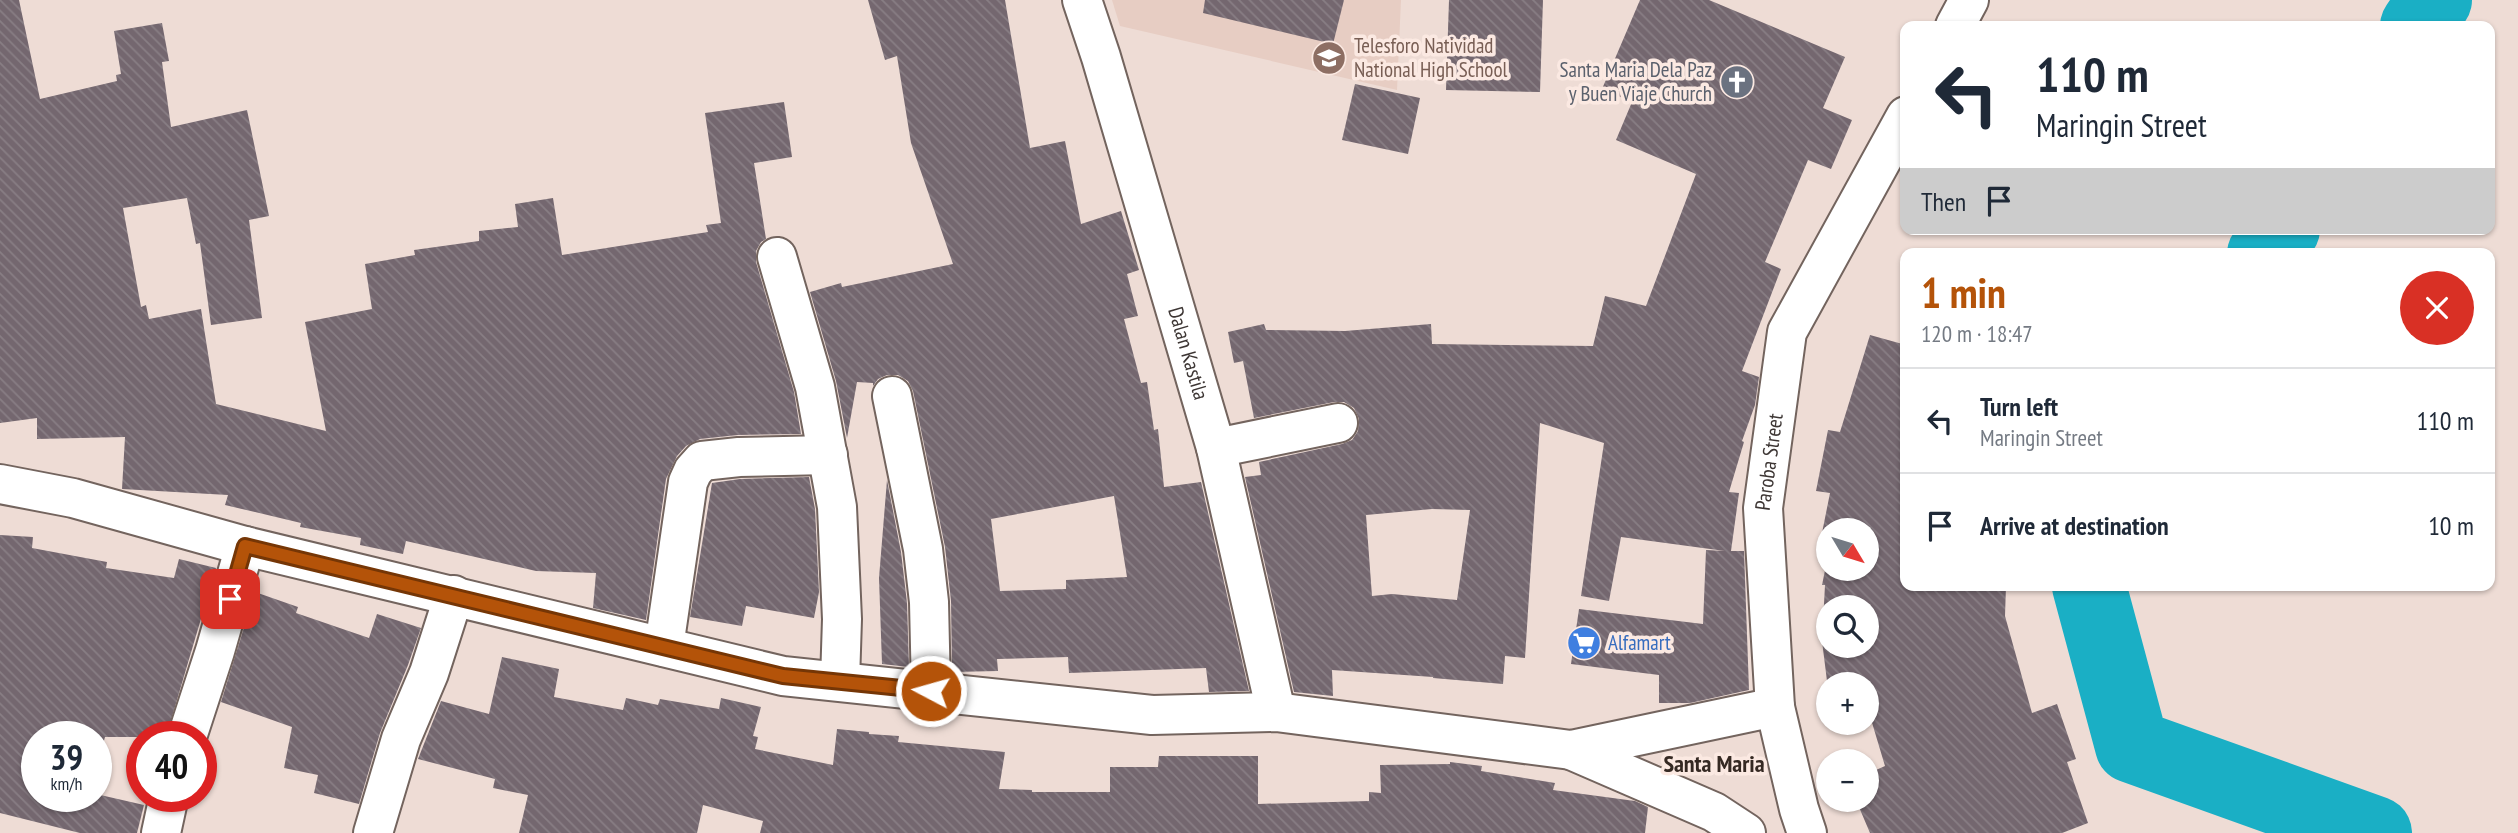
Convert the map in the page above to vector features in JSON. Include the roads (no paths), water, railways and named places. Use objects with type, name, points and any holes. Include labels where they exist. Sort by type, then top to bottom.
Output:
[{"type":"street","name":"Dalan Kastila","points":[[1082,0],[1216,448],[1276,712]]},
{"type":"street","points":[[1958,21],[1969,0]]},
{"type":"street","name":"Paroba Street","points":[[1807,833],[1775,706],[1763,508],[1787,332],[1900,127]]},
{"type":"street","points":[[778,257],[815,387],[837,507],[842,619],[840,681]]},
{"type":"street","points":[[892,396],[923,548],[929,601],[931,691]]},
{"type":"street","points":[[1216,448],[1338,423]]},
{"type":"street","points":[[664,647],[688,482],[693,471],[702,461],[739,457],[828,456]]},
{"type":"street","points":[[0,484],[73,498],[245,546],[783,676],[1152,715],[1276,712],[1571,750],[1714,812],[1746,833]]},
{"type":"street","points":[[192,721],[245,546]]},
{"type":"street","points":[[373,833],[401,740],[429,673],[454,595]]},
{"type":"street","points":[[1571,750],[1775,706]]},
{"type":"street","points":[[161,833],[166,812]]},
{"type":"waterway","points":[[2420,21],[2435,0]]},
{"type":"waterway","points":[[2269,248],[2278,235]]},
{"type":"waterway","points":[[2090,591],[2132,746],[2375,833]]},
{"type":"place","name":"Telesforo Natividad National High School","points":[[1329,58]]},
{"type":"place","name":"Santa Maria Dela Paz y Buen Viaje Church","points":[[1737,82]]},
{"type":"place","name":"Alfamart","points":[[1584,643]]},
{"type":"district","name":"Santa Maria","points":[[1714,764]]}]
